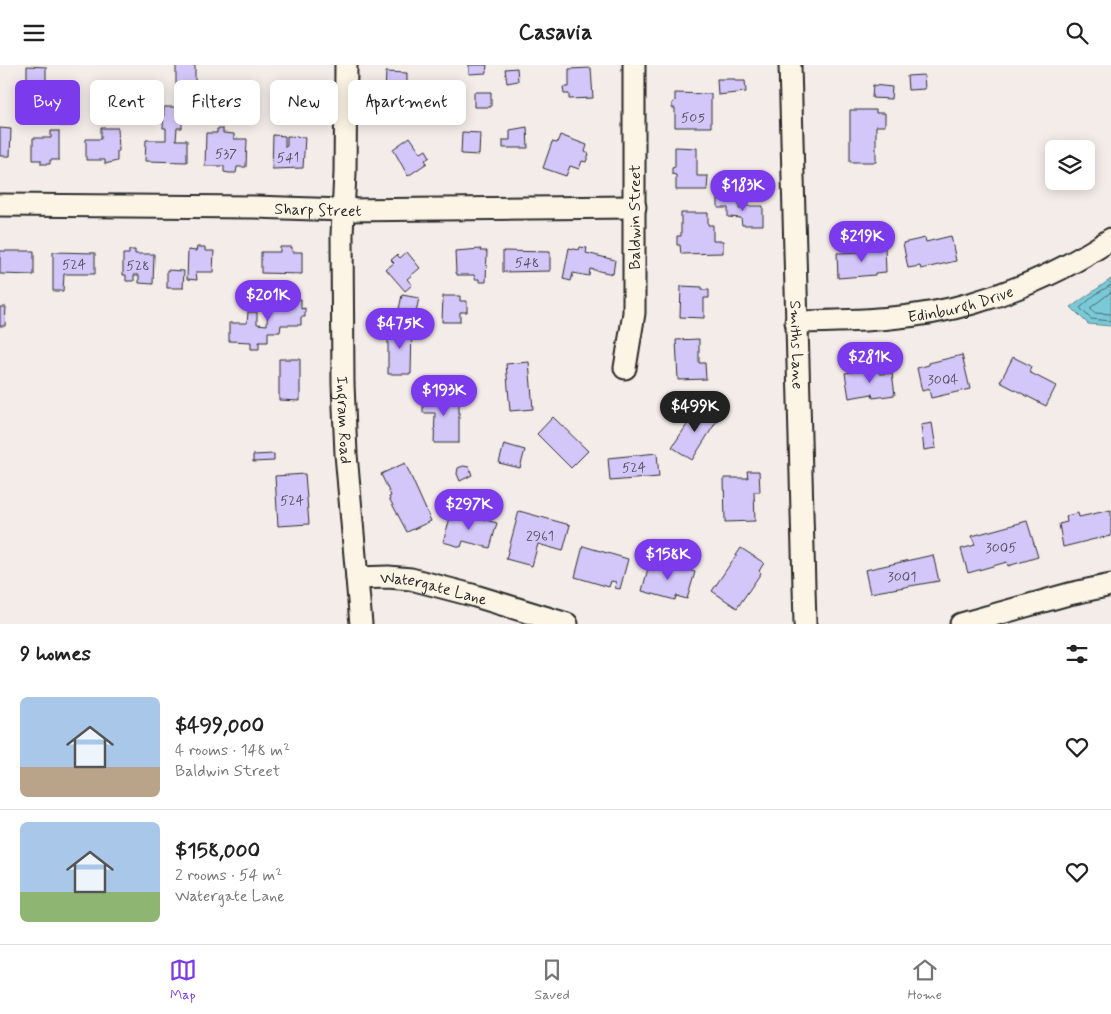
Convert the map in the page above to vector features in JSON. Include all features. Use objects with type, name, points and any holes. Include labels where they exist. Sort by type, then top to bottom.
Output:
[{"type":"street","name":"Ingram Road","points":[[346,65],[343,210],[343,374],[346,453],[361,624]]},
{"type":"street","name":"Baldwin Street","points":[[625,368],[634,313],[634,65]]},
{"type":"street","name":"Smiths Lane","points":[[790,65],[805,624]]},
{"type":"street","name":"Sharp Street","points":[[0,205],[254,207],[343,210],[635,207]]},
{"type":"street","name":"Edinburgh Drive","points":[[796,322],[874,320],[929,313],[972,303],[1004,293],[1054,271],[1111,239]]},
{"type":"street","name":"Watergate Lane","points":[[356,578],[388,577],[411,579],[472,595],[567,624]]},
{"type":"street","points":[[960,624],[1069,594],[1111,585]]},
{"type":"water","points":[[1111,279],[1111,326],[1088,324],[1071,307]]},
{"type":"building","points":[[176,65],[195,65],[195,80],[176,80]]},
{"type":"building","points":[[469,65],[487,65],[486,73],[469,74]]},
{"type":"building","points":[[27,66],[46,67],[46,80],[27,80]]},
{"type":"building","points":[[517,68],[518,81],[507,83],[505,69]]},
{"type":"building","points":[[591,68],[593,98],[569,99],[569,94],[564,94],[563,87],[569,87],[569,69]]},
{"type":"building","points":[[386,72],[407,73],[407,80],[386,80]]},
{"type":"building","points":[[924,75],[925,89],[908,90],[907,76]]},
{"type":"building","points":[[717,79],[745,81],[746,92],[718,95]]},
{"type":"building","points":[[873,85],[892,87],[891,99],[872,98]]},
{"type":"building","points":[[474,92],[491,92],[491,107],[474,107]]},
{"type":"building","points":[[675,93],[711,94],[711,127],[675,127],[675,108],[672,108],[672,103],[675,101]]},
{"type":"building","points":[[164,107],[174,107],[174,125],[182,125],[182,128],[177,128],[176,140],[187,140],[187,162],[145,161],[146,140],[166,140],[166,128],[163,128]]},
{"type":"building","points":[[850,110],[876,110],[876,113],[885,113],[885,126],[876,126],[876,162],[850,162]]},
{"type":"building","points":[[527,127],[528,148],[503,148],[503,140],[510,140],[510,130]]},
{"type":"building","points":[[0,128],[11,129],[10,156],[0,156]]},
{"type":"building","points":[[101,128],[118,128],[119,151],[117,151],[117,161],[105,164],[105,160],[86,160],[86,139],[101,139]]},
{"type":"building","points":[[217,129],[223,129],[223,133],[234,134],[234,139],[247,139],[246,167],[237,167],[236,173],[224,172],[224,166],[205,166],[206,133],[217,133]]},
{"type":"building","points":[[51,131],[59,131],[59,160],[50,160],[50,164],[41,164],[41,160],[33,160],[33,138],[51,138]]},
{"type":"building","points":[[462,132],[480,133],[479,155],[461,154]]},
{"type":"building","points":[[273,135],[285,136],[285,147],[287,146],[287,136],[305,137],[303,168],[272,169]]},
{"type":"building","points":[[560,135],[587,145],[585,152],[589,154],[586,162],[582,161],[579,169],[570,166],[566,176],[543,168],[552,142],[557,143]]},
{"type":"building","points":[[410,137],[421,153],[426,150],[430,157],[425,160],[427,163],[408,176],[393,149]]},
{"type":"building","points":[[675,147],[697,148],[697,176],[708,176],[707,190],[676,190],[676,175],[672,174],[672,168],[675,167]]},
{"type":"building","points":[[718,199],[739,199],[739,209],[742,209],[742,206],[763,206],[763,225],[742,225],[741,218],[728,217],[728,208],[718,208]]},
{"type":"building","points":[[681,213],[708,213],[708,225],[713,225],[713,241],[723,241],[723,253],[681,254],[680,245],[677,245],[677,236],[681,236]]},
{"type":"building","points":[[951,236],[956,261],[921,269],[920,266],[908,268],[903,243],[925,238],[926,242]]},
{"type":"building","points":[[197,247],[205,247],[205,251],[214,251],[213,272],[196,272],[197,280],[187,279],[188,250],[196,251]]},
{"type":"building","points":[[280,247],[292,247],[292,252],[302,252],[302,274],[261,273],[261,252],[280,252]]},
{"type":"building","points":[[580,247],[587,248],[586,253],[615,260],[613,274],[590,269],[589,276],[573,273],[571,281],[563,279],[569,248],[579,250]]},
{"type":"building","points":[[885,247],[886,272],[875,273],[875,275],[838,278],[837,253],[863,252],[863,248]]},
{"type":"building","points":[[481,249],[480,251],[487,251],[486,282],[479,282],[479,279],[475,279],[474,275],[457,275],[455,251]]},
{"type":"building","points":[[129,250],[135,250],[135,254],[154,254],[153,284],[139,283],[139,275],[134,275],[134,281],[126,281],[126,275],[123,275],[123,254],[129,254]]},
{"type":"building","points":[[0,251],[34,251],[34,275],[0,274]]},
{"type":"building","points":[[503,251],[550,252],[550,271],[503,272]]},
{"type":"building","points":[[53,252],[95,253],[95,274],[64,274],[63,291],[53,291]]},
{"type":"building","points":[[407,252],[420,268],[407,279],[412,285],[405,291],[386,269],[394,263],[391,260],[397,255],[400,258]]},
{"type":"building","points":[[167,270],[184,271],[183,288],[167,288]]},
{"type":"building","points":[[681,286],[702,287],[702,290],[709,290],[709,298],[704,298],[704,318],[680,317]]},
{"type":"building","points":[[402,295],[419,298],[416,312],[399,309]]},
{"type":"building","points":[[443,296],[460,296],[460,301],[467,301],[467,312],[460,312],[460,322],[442,322]]},
{"type":"building","points":[[268,299],[301,299],[301,309],[305,308],[305,317],[301,317],[301,325],[281,325],[280,332],[268,332],[268,342],[259,342],[259,349],[251,349],[251,342],[229,341],[229,323],[247,323],[248,312],[257,312],[257,324],[267,325]]},
{"type":"building","points":[[0,307],[6,307],[5,326],[0,326]]},
{"type":"building","points":[[388,326],[412,326],[411,374],[388,374]]},
{"type":"building","points":[[699,339],[699,363],[705,363],[706,379],[678,380],[676,340]]},
{"type":"building","points":[[962,355],[970,389],[931,398],[929,389],[922,391],[917,368]]},
{"type":"building","points":[[1013,357],[1031,366],[1029,372],[1056,386],[1046,406],[1000,382]]},
{"type":"building","points":[[279,359],[300,359],[300,401],[279,400]]},
{"type":"building","points":[[529,362],[533,409],[510,411],[506,364]]},
{"type":"building","points":[[879,368],[880,374],[892,373],[895,395],[873,398],[872,394],[849,398],[845,373]]},
{"type":"building","points":[[423,394],[459,395],[459,443],[434,443],[435,413],[423,413]]},
{"type":"building","points":[[699,407],[718,419],[692,460],[672,447]]},
{"type":"building","points":[[553,417],[588,451],[571,468],[537,434]]},
{"type":"building","points":[[932,423],[936,448],[924,450],[921,425]]},
{"type":"building","points":[[504,444],[525,450],[520,468],[499,463]]},
{"type":"building","points":[[657,453],[659,477],[610,481],[608,458]]},
{"type":"building","points":[[274,454],[274,461],[253,462],[253,455]]},
{"type":"building","points":[[405,463],[431,521],[407,532],[390,500],[389,497],[391,496],[381,474]]},
{"type":"building","points":[[463,466],[469,467],[472,475],[460,481],[457,474],[458,468]]},
{"type":"building","points":[[747,471],[759,471],[760,492],[754,492],[755,521],[725,522],[724,478],[748,478]]},
{"type":"building","points":[[305,474],[309,524],[278,526],[275,476]]},
{"type":"building","points":[[1111,510],[1111,536],[1063,547],[1059,524],[1067,522],[1066,516],[1078,513],[1079,517]]},
{"type":"building","points":[[452,511],[497,523],[490,548],[463,541],[461,547],[443,542]]},
{"type":"building","points":[[519,511],[570,525],[563,551],[538,544],[532,566],[506,559]]},
{"type":"building","points":[[1027,521],[1038,557],[1008,566],[1007,562],[968,573],[961,549],[975,545],[972,536]]},
{"type":"building","points":[[583,546],[628,559],[620,589],[615,588],[616,582],[611,581],[609,587],[575,577]]},
{"type":"building","points":[[741,548],[764,563],[759,571],[761,573],[737,608],[712,591]]},
{"type":"building","points":[[933,555],[939,581],[870,593],[865,570]]},
{"type":"building","points":[[650,561],[669,566],[673,563],[677,564],[678,567],[695,572],[687,599],[676,596],[675,600],[642,591]]}]
